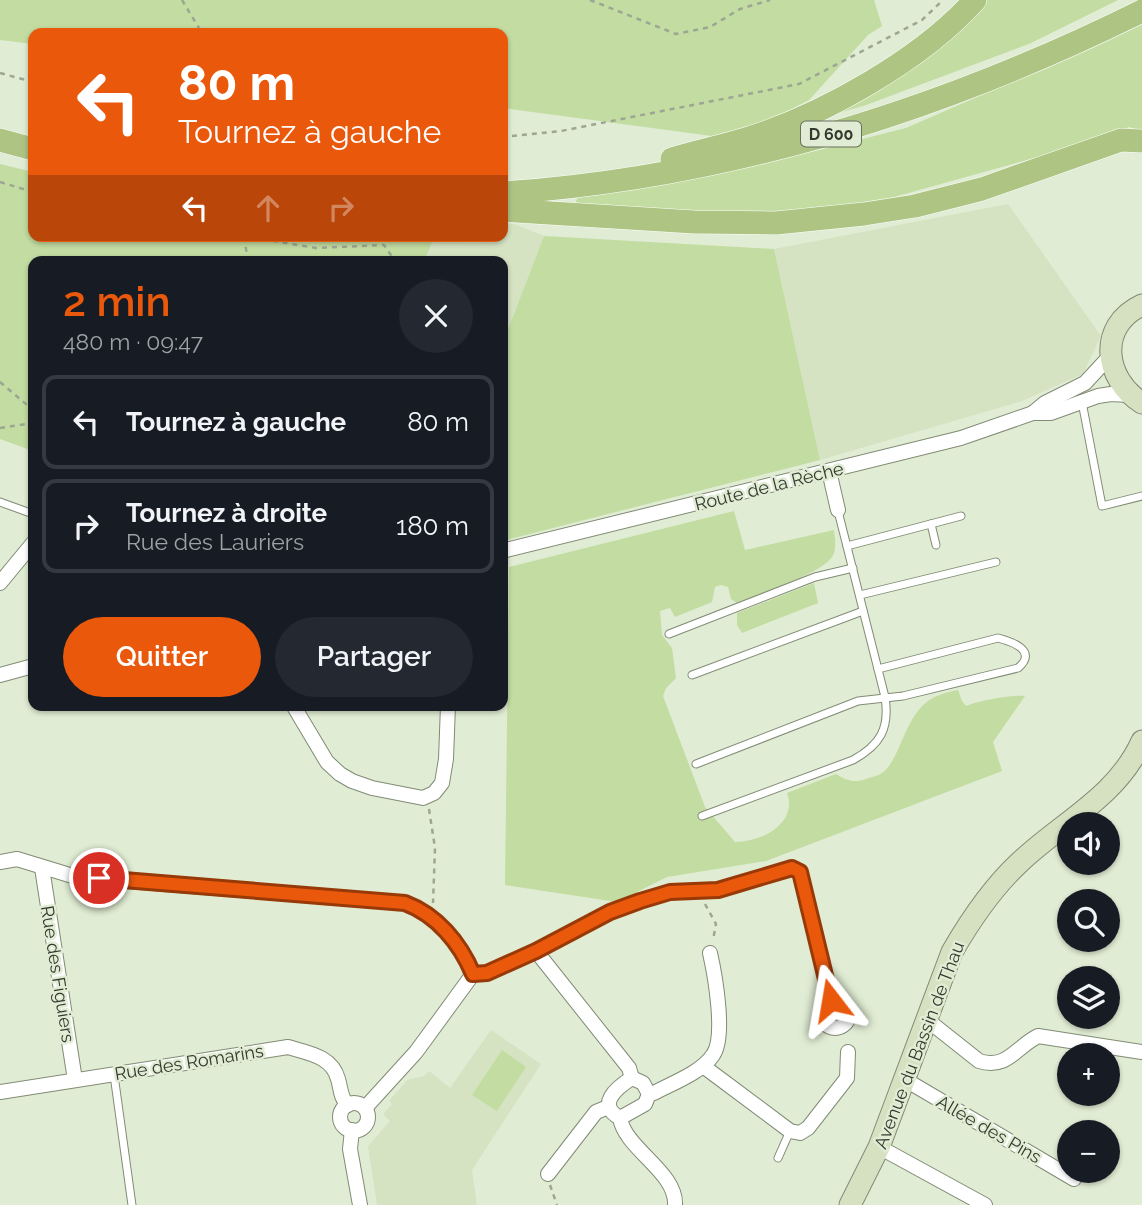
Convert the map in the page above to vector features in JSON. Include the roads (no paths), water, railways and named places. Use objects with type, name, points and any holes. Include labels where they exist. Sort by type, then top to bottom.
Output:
[{"type":"main road","points":[[658,164],[749,138],[829,105],[880,76],[923,46],[975,0]]},
{"type":"main road","name":"D 600","points":[[508,182],[658,164],[827,127],[1018,58],[1141,0]]},
{"type":"main road","name":"D 600","points":[[508,192],[604,183],[730,162],[829,135],[922,106],[1023,67],[1142,11]]},
{"type":"main road","points":[[0,140],[28,148]]},
{"type":"main road","points":[[508,210],[694,222],[776,223],[864,214],[915,206],[982,189],[1121,140],[1142,141]]},
{"type":"main road","points":[[0,154],[28,161]]},
{"type":"main road","points":[[1135,399],[1119,383],[1113,370],[1112,341],[1125,317],[1142,305]]},
{"type":"main road","name":"Avenue du Bassin de Thau","points":[[849,1205],[879,1147],[952,952],[985,900],[1021,861],[1110,789],[1128,767],[1142,741]]},
{"type":"street","name":"Route de la Rèche","points":[[1033,413],[1045,403],[1084,383],[1111,355]]},
{"type":"street","name":"Route de la Rèche","points":[[508,550],[961,438],[1033,413],[1051,413],[1111,394],[1135,399]]},
{"type":"street","points":[[829,471],[838,510]]},
{"type":"street","points":[[0,583],[28,550]]},
{"type":"street","points":[[0,675],[28,668]]},
{"type":"street","points":[[297,711],[327,762],[340,774],[372,788],[414,798],[434,793],[442,783],[449,711]]},
{"type":"street","points":[[0,862],[17,859],[76,877],[405,903],[422,909],[432,917],[462,951],[473,974]]},
{"type":"street","name":"Rue des Figuiers","points":[[42,868],[75,1080]]},
{"type":"street","points":[[365,1108],[416,1052],[473,974],[487,973],[536,951],[610,912],[670,892],[718,890],[792,868],[800,872],[831,1000]]},
{"type":"street","points":[[536,951],[629,1068],[632,1078],[643,1083],[649,1094]]},
{"type":"street","points":[[649,1094],[703,1066],[713,1056],[718,1045],[717,988],[710,954]]},
{"type":"street","points":[[926,1019],[979,1061],[988,1064],[1006,1060],[1026,1042],[1038,1036],[1142,1052]]},
{"type":"street","name":"Rue des Romarins","points":[[0,1092],[288,1047],[316,1055],[331,1064],[338,1076],[343,1100],[348,1105]]},
{"type":"street","points":[[703,1066],[790,1131],[800,1133],[808,1128],[847,1078],[848,1052]]},
{"type":"street","points":[[632,1078],[619,1088],[609,1101],[608,1107],[620,1118],[626,1132],[672,1188],[675,1205]]},
{"type":"street","name":"Allée des Pins","points":[[904,1079],[1057,1169]]},
{"type":"street","points":[[620,1118],[645,1104],[649,1094]]},
{"type":"street","points":[[357,1103],[365,1108],[368,1117],[365,1126],[352,1130],[344,1126],[341,1117],[348,1105],[357,1103]]},
{"type":"street","points":[[548,1174],[596,1112],[608,1107]]},
{"type":"street","points":[[352,1130],[350,1149],[360,1205]]},
{"type":"street","points":[[879,1147],[985,1205]]},
{"type":"lane","points":[[1082,401],[1102,506],[1142,496]]},
{"type":"lane","points":[[0,502],[28,512]]},
{"type":"lane","points":[[702,816],[853,760],[879,740],[888,714],[885,697],[838,510]]},
{"type":"lane","points":[[847,546],[961,516]]},
{"type":"lane","points":[[931,524],[936,545]]},
{"type":"lane","points":[[860,595],[996,562]]},
{"type":"lane","points":[[670,634],[815,577],[853,568]]},
{"type":"lane","points":[[692,676],[863,611]]},
{"type":"lane","points":[[696,764],[858,701],[903,696],[1018,668],[1024,663],[1025,655],[1023,648],[1016,643],[998,638],[878,669]]},
{"type":"lane","points":[[114,1074],[132,1205]]},
{"type":"lane","points":[[778,1158],[790,1131]]}]
